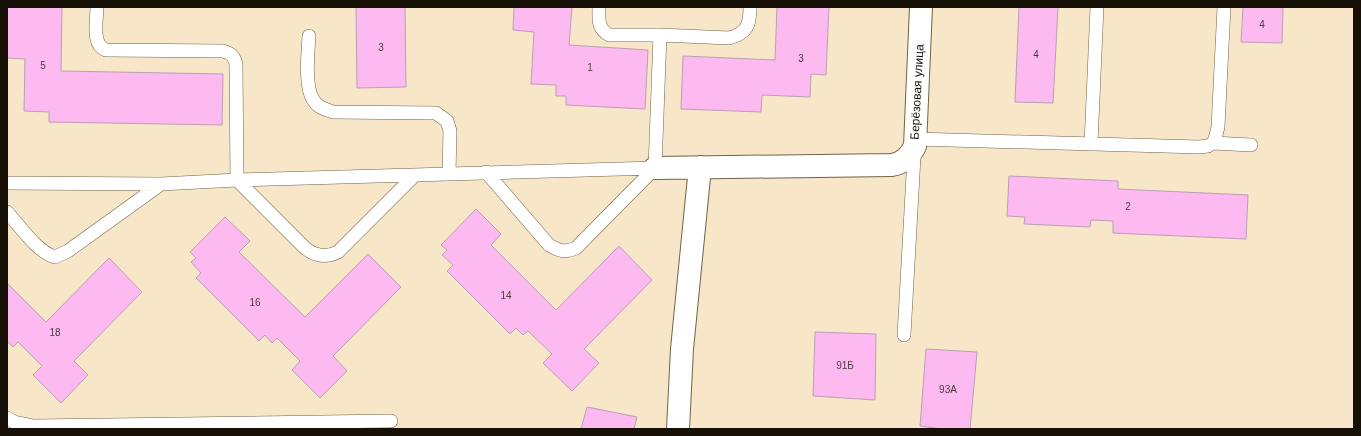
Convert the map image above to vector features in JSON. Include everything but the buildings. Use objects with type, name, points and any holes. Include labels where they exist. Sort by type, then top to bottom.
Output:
[{"type":"street","name":"Берёзовая улица","points":[[903,165],[903,161],[908,157],[915,146],[921,7]]},
{"type":"street","points":[[655,168],[903,165]]},
{"type":"street","points":[[678,429],[682,349],[700,167]]},
{"type":"lane","points":[[97,7],[97,41],[103,49],[223,51],[230,53],[233,56],[236,65],[237,180],[305,248],[312,253],[325,256],[338,252],[415,175]]},
{"type":"lane","points":[[599,7],[600,26],[609,35],[729,38],[743,32],[748,27],[750,20],[750,7]]},
{"type":"lane","points":[[1091,144],[1098,7]]},
{"type":"lane","points":[[1213,143],[1218,126],[1224,7]]},
{"type":"lane","points":[[309,36],[308,87],[314,102],[321,108],[333,112],[436,113],[447,121],[450,131],[449,174]]},
{"type":"lane","points":[[486,172],[550,245],[560,251],[576,248],[655,168],[660,36]]},
{"type":"lane","points":[[915,139],[1199,147],[1208,146],[1213,143],[1251,145]]},
{"type":"lane","points":[[903,165],[904,335]]},
{"type":"lane","points":[[7,183],[161,184],[237,180],[655,168]]},
{"type":"lane","points":[[7,212],[41,249],[47,254],[55,257],[68,250],[161,184]]},
{"type":"lane","points":[[7,418],[14,422],[34,426],[391,421]]}]
